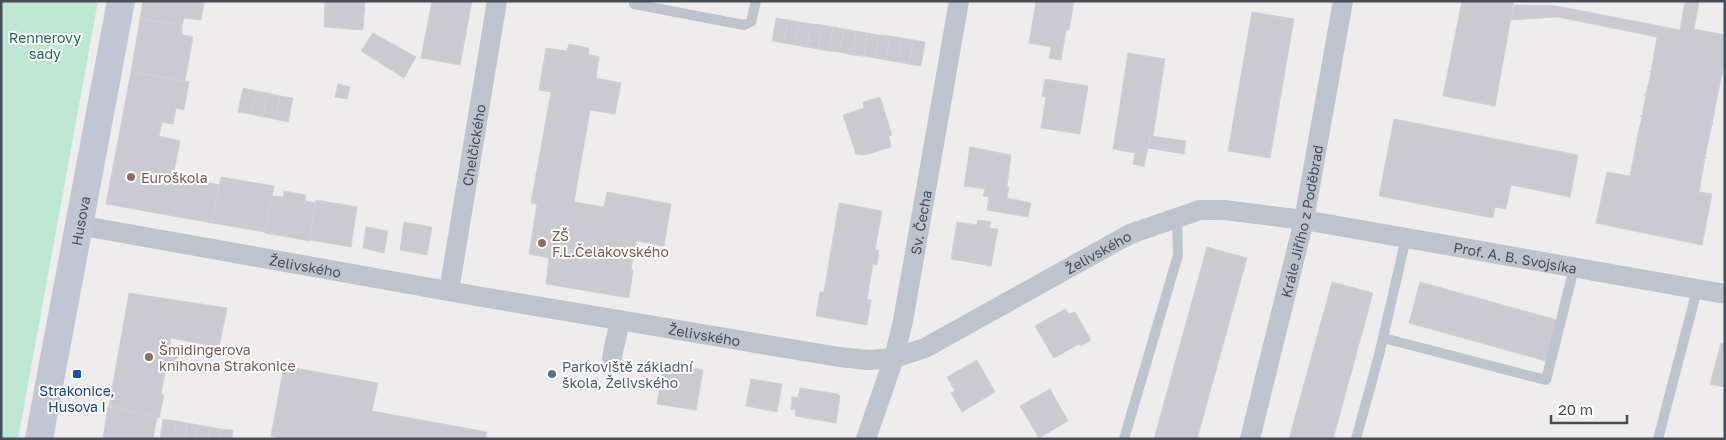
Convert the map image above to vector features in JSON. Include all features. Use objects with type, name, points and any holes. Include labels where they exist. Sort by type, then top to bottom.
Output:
[{"type":"street","name":"Husova","points":[[39,439],[121,1]]},
{"type":"street","name":"Chelčického","points":[[449,291],[497,1]]},
{"type":"street","name":"Sv. Čecha","points":[[866,439],[894,358],[903,321],[959,1]]},
{"type":"street","name":"Krále Jiřího z Poděbrad","points":[[1250,439],[1304,220],[1343,1]]},
{"type":"street","name":"Želivského","points":[[78,225],[449,291],[840,357],[869,360],[894,358],[925,348],[1130,234],[1177,217],[1200,210],[1224,210],[1304,220]]},
{"type":"street","name":"Prof. A. B. Svojsíka","points":[[1304,220],[1725,294]]},
{"type":"street","points":[[612,357],[620,320]]},
{"type":"lane","points":[[634,4],[744,24],[750,22],[756,1]]},
{"type":"lane","points":[[1124,439],[1178,254],[1177,217]]},
{"type":"lane","points":[[1356,439],[1383,338],[1406,238]]},
{"type":"lane","points":[[1383,338],[1546,380],[1574,268]]},
{"type":"lane","points":[[1658,439],[1697,290]]},
{"type":"green space","name":"Rennerovy sady","points":[[1,1],[98,1],[18,439],[1,439]]},
{"type":"building","points":[[143,1],[200,1],[204,3],[201,20],[184,18],[182,25],[140,19]]},
{"type":"building","points":[[325,1],[365,1],[363,30],[324,27]]},
{"type":"building","points":[[432,1],[472,1],[460,65],[421,58]]},
{"type":"building","points":[[1036,1],[1074,1],[1069,30],[1066,30],[1061,60],[1049,58],[1051,47],[1029,43]]},
{"type":"building","points":[[1462,1],[1514,1],[1495,106],[1443,96]]},
{"type":"building","points":[[1685,1],[1699,1],[1694,29],[1725,35],[1725,59],[1712,123],[1714,125],[1712,124],[1699,192],[1712,194],[1702,245],[1596,223],[1607,172],[1630,176],[1636,138],[1642,118],[1640,116],[1642,116],[1646,95],[1644,95],[1646,94],[1651,73],[1649,71],[1651,72],[1657,37],[1558,17],[1510,20],[1514,5],[1557,6],[1680,30]]},
{"type":"building","points":[[1252,12],[1294,19],[1270,158],[1228,151]]},
{"type":"building","points":[[776,18],[788,20],[784,43],[772,41]]},
{"type":"building","points":[[140,19],[182,25],[182,35],[193,37],[185,81],[131,72]]},
{"type":"building","points":[[788,20],[799,22],[795,45],[784,43]]},
{"type":"building","points":[[799,22],[811,24],[807,47],[795,45]]},
{"type":"building","points":[[811,24],[822,25],[818,49],[807,47]]},
{"type":"building","points":[[822,25],[833,27],[829,51],[818,49]]},
{"type":"building","points":[[833,27],[844,29],[840,52],[829,51]]},
{"type":"building","points":[[844,29],[856,31],[852,55],[840,52]]},
{"type":"building","points":[[856,31],[867,33],[864,56],[852,55]]},
{"type":"building","points":[[373,33],[416,57],[404,78],[361,51]]},
{"type":"building","points":[[867,33],[879,35],[875,58],[864,56]]},
{"type":"building","points":[[879,35],[890,36],[886,60],[875,58]]},
{"type":"building","points":[[890,36],[902,38],[898,62],[886,60]]},
{"type":"building","points":[[902,38],[913,40],[909,64],[898,62]]},
{"type":"building","points":[[913,40],[925,42],[921,66],[909,64]]},
{"type":"building","points":[[569,44],[589,48],[588,54],[599,57],[596,78],[621,83],[615,114],[590,110],[574,202],[604,207],[607,192],[671,204],[664,246],[637,241],[631,269],[633,270],[629,298],[546,284],[549,258],[529,254],[537,204],[531,203],[551,92],[539,90],[546,48],[567,51]]},
{"type":"building","points":[[1128,53],[1165,59],[1153,136],[1150,136],[1144,167],[1133,164],[1135,153],[1113,149]]},
{"type":"building","points":[[131,72],[189,82],[184,110],[176,108],[173,124],[162,122],[159,136],[180,141],[173,176],[220,185],[212,223],[106,204]]},
{"type":"building","points":[[1045,79],[1088,86],[1080,134],[1041,128],[1046,97],[1042,96]]},
{"type":"building","points":[[338,84],[350,87],[347,99],[335,97]]},
{"type":"building","points":[[243,88],[256,91],[251,114],[238,112]]},
{"type":"building","points":[[256,91],[268,93],[263,117],[251,114]]},
{"type":"building","points":[[268,93],[280,96],[275,119],[263,117]]},
{"type":"building","points":[[280,96],[293,98],[288,122],[275,119]]},
{"type":"building","points":[[880,97],[892,135],[889,136],[891,147],[865,155],[856,154],[843,115],[864,108],[863,102]]},
{"type":"building","points":[[1394,119],[1578,155],[1570,197],[1511,185],[1506,209],[1495,207],[1493,218],[1379,196]]},
{"type":"building","points":[[1150,136],[1186,141],[1184,154],[1148,148]]},
{"type":"building","points":[[970,147],[1011,155],[1007,198],[1031,203],[1028,217],[987,210],[989,197],[983,196],[985,189],[964,186]]},
{"type":"building","points":[[221,177],[274,186],[265,232],[212,223]]},
{"type":"building","points":[[284,191],[306,195],[305,201],[316,203],[310,241],[265,233],[272,196],[283,197]]},
{"type":"building","points":[[316,200],[357,207],[351,247],[310,240]]},
{"type":"building","points":[[839,203],[882,211],[875,250],[879,250],[877,265],[873,264],[867,299],[871,300],[867,325],[816,316],[820,292],[824,292]]},
{"type":"building","points":[[978,220],[991,222],[989,228],[998,229],[991,266],[951,259],[957,222],[977,225]]},
{"type":"building","points":[[404,222],[432,227],[427,255],[400,250]]},
{"type":"building","points":[[366,227],[388,231],[384,253],[363,248]]},
{"type":"building","points":[[1207,247],[1247,258],[1197,439],[1154,439]]},
{"type":"building","points":[[1332,282],[1373,293],[1333,439],[1289,439]]},
{"type":"building","points":[[1420,282],[1557,320],[1546,361],[1409,323]]},
{"type":"building","points":[[129,293],[227,308],[219,347],[171,338],[169,351],[178,354],[174,368],[166,367],[161,394],[164,395],[159,418],[109,406]]},
{"type":"building","points":[[1065,309],[1069,314],[1075,312],[1091,340],[1081,346],[1079,344],[1054,358],[1035,326]]},
{"type":"building","points":[[1721,343],[1725,344],[1725,387],[1710,384]]},
{"type":"building","points":[[977,360],[995,392],[962,412],[951,393],[955,391],[947,377]]},
{"type":"building","points":[[664,363],[703,370],[696,410],[657,404]]},
{"type":"building","points":[[284,366],[378,383],[372,411],[487,432],[485,439],[285,439],[271,436]]},
{"type":"building","points":[[751,379],[782,384],[777,412],[746,406]]},
{"type":"building","points":[[800,388],[838,394],[840,396],[836,423],[795,416],[796,410],[791,409],[792,397],[798,398]]},
{"type":"building","points":[[1050,389],[1068,421],[1039,438],[1020,406]]},
{"type":"building","points":[[108,406],[157,417],[153,439],[103,439]]},
{"type":"building","points":[[163,419],[176,421],[173,439],[160,439]]},
{"type":"building","points":[[176,421],[187,423],[185,439],[173,439]]},
{"type":"building","points":[[187,423],[198,425],[196,439],[185,439]]},
{"type":"building","points":[[198,425],[210,427],[208,439],[196,439]]},
{"type":"building","points":[[210,427],[221,429],[220,439],[208,439]]},
{"type":"building","points":[[221,429],[233,430],[232,439],[220,439]]},
{"type":"place","name":"Euroškola","points":[[131,177]]},
{"type":"place","name":"ZŠ F.L.Čelakovského","points":[[542,243]]},
{"type":"place","name":"Šmidingerova knihovna Strakonice","points":[[149,357]]},
{"type":"place","name":"Strakonice, Husova I","points":[[77,374]]},
{"type":"place","name":"Parkoviště základní škola, Želivského","points":[[552,374]]}]
